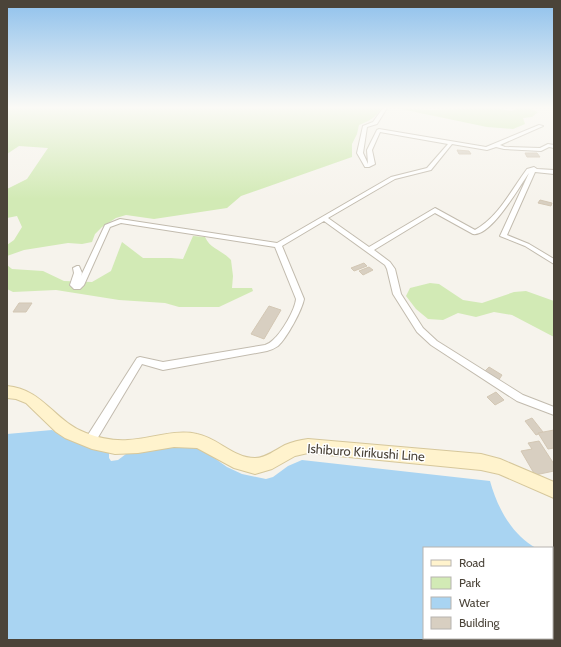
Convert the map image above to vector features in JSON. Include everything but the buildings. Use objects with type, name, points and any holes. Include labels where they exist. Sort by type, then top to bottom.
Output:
[{"type":"main road","name":"Ishiburo Kirikushi Line","points":[[7,392],[22,394],[31,399],[61,427],[74,435],[105,446],[126,447],[183,440],[198,441],[240,463],[255,466],[272,462],[296,448],[308,446],[481,462],[493,464],[538,486],[554,490]]},
{"type":"street","points":[[363,138],[360,153],[367,166],[372,164],[369,159],[370,149],[375,138]]},
{"type":"street","points":[[421,138],[487,149],[513,138]]},
{"type":"street","points":[[77,268],[78,273],[74,285],[77,287],[80,285],[108,226],[120,221],[278,244],[393,178],[429,169],[450,144]]},
{"type":"street","points":[[495,146],[504,148],[541,150],[548,145],[553,145]]},
{"type":"street","points":[[369,250],[435,210],[475,233],[482,230],[497,216],[517,184],[529,170],[534,169],[554,172]]},
{"type":"street","points":[[534,169],[503,236],[527,245],[554,262]]},
{"type":"street","points":[[324,218],[388,264],[392,269],[398,294],[420,330],[434,343],[520,398],[554,411]]},
{"type":"street","points":[[90,441],[140,360],[163,366],[245,353],[267,348],[276,343],[299,306],[300,299],[278,244]]},
{"type":"green space","points":[[7,138],[355,138],[352,144],[352,157],[241,196],[227,208],[154,219],[126,215],[116,218],[102,227],[95,234],[92,242],[82,244],[68,243],[24,250],[7,256],[7,245],[14,240],[22,227],[17,216],[7,218],[7,189],[27,179],[48,148],[19,146],[7,154]]},
{"type":"green space","points":[[193,236],[205,237],[210,245],[231,260],[233,276],[232,288],[252,288],[253,291],[219,307],[179,307],[165,303],[119,300],[56,290],[13,292],[7,289],[7,265],[12,269],[43,271],[64,281],[92,282],[111,271],[122,242],[143,258],[183,259]]},
{"type":"green space","points":[[430,283],[439,284],[463,300],[482,303],[514,292],[526,291],[554,301],[554,337],[512,315],[494,312],[476,317],[458,313],[443,320],[428,319],[416,309],[406,296],[410,288]]},
{"type":"water","points":[[52,430],[79,444],[109,453],[109,458],[111,461],[118,460],[126,454],[181,446],[194,447],[210,455],[227,467],[242,474],[266,479],[273,477],[288,466],[302,460],[490,481],[501,510],[513,528],[520,536],[534,547],[423,547],[423,639],[553,639],[553,556],[554,640],[7,640],[7,434]]}]
